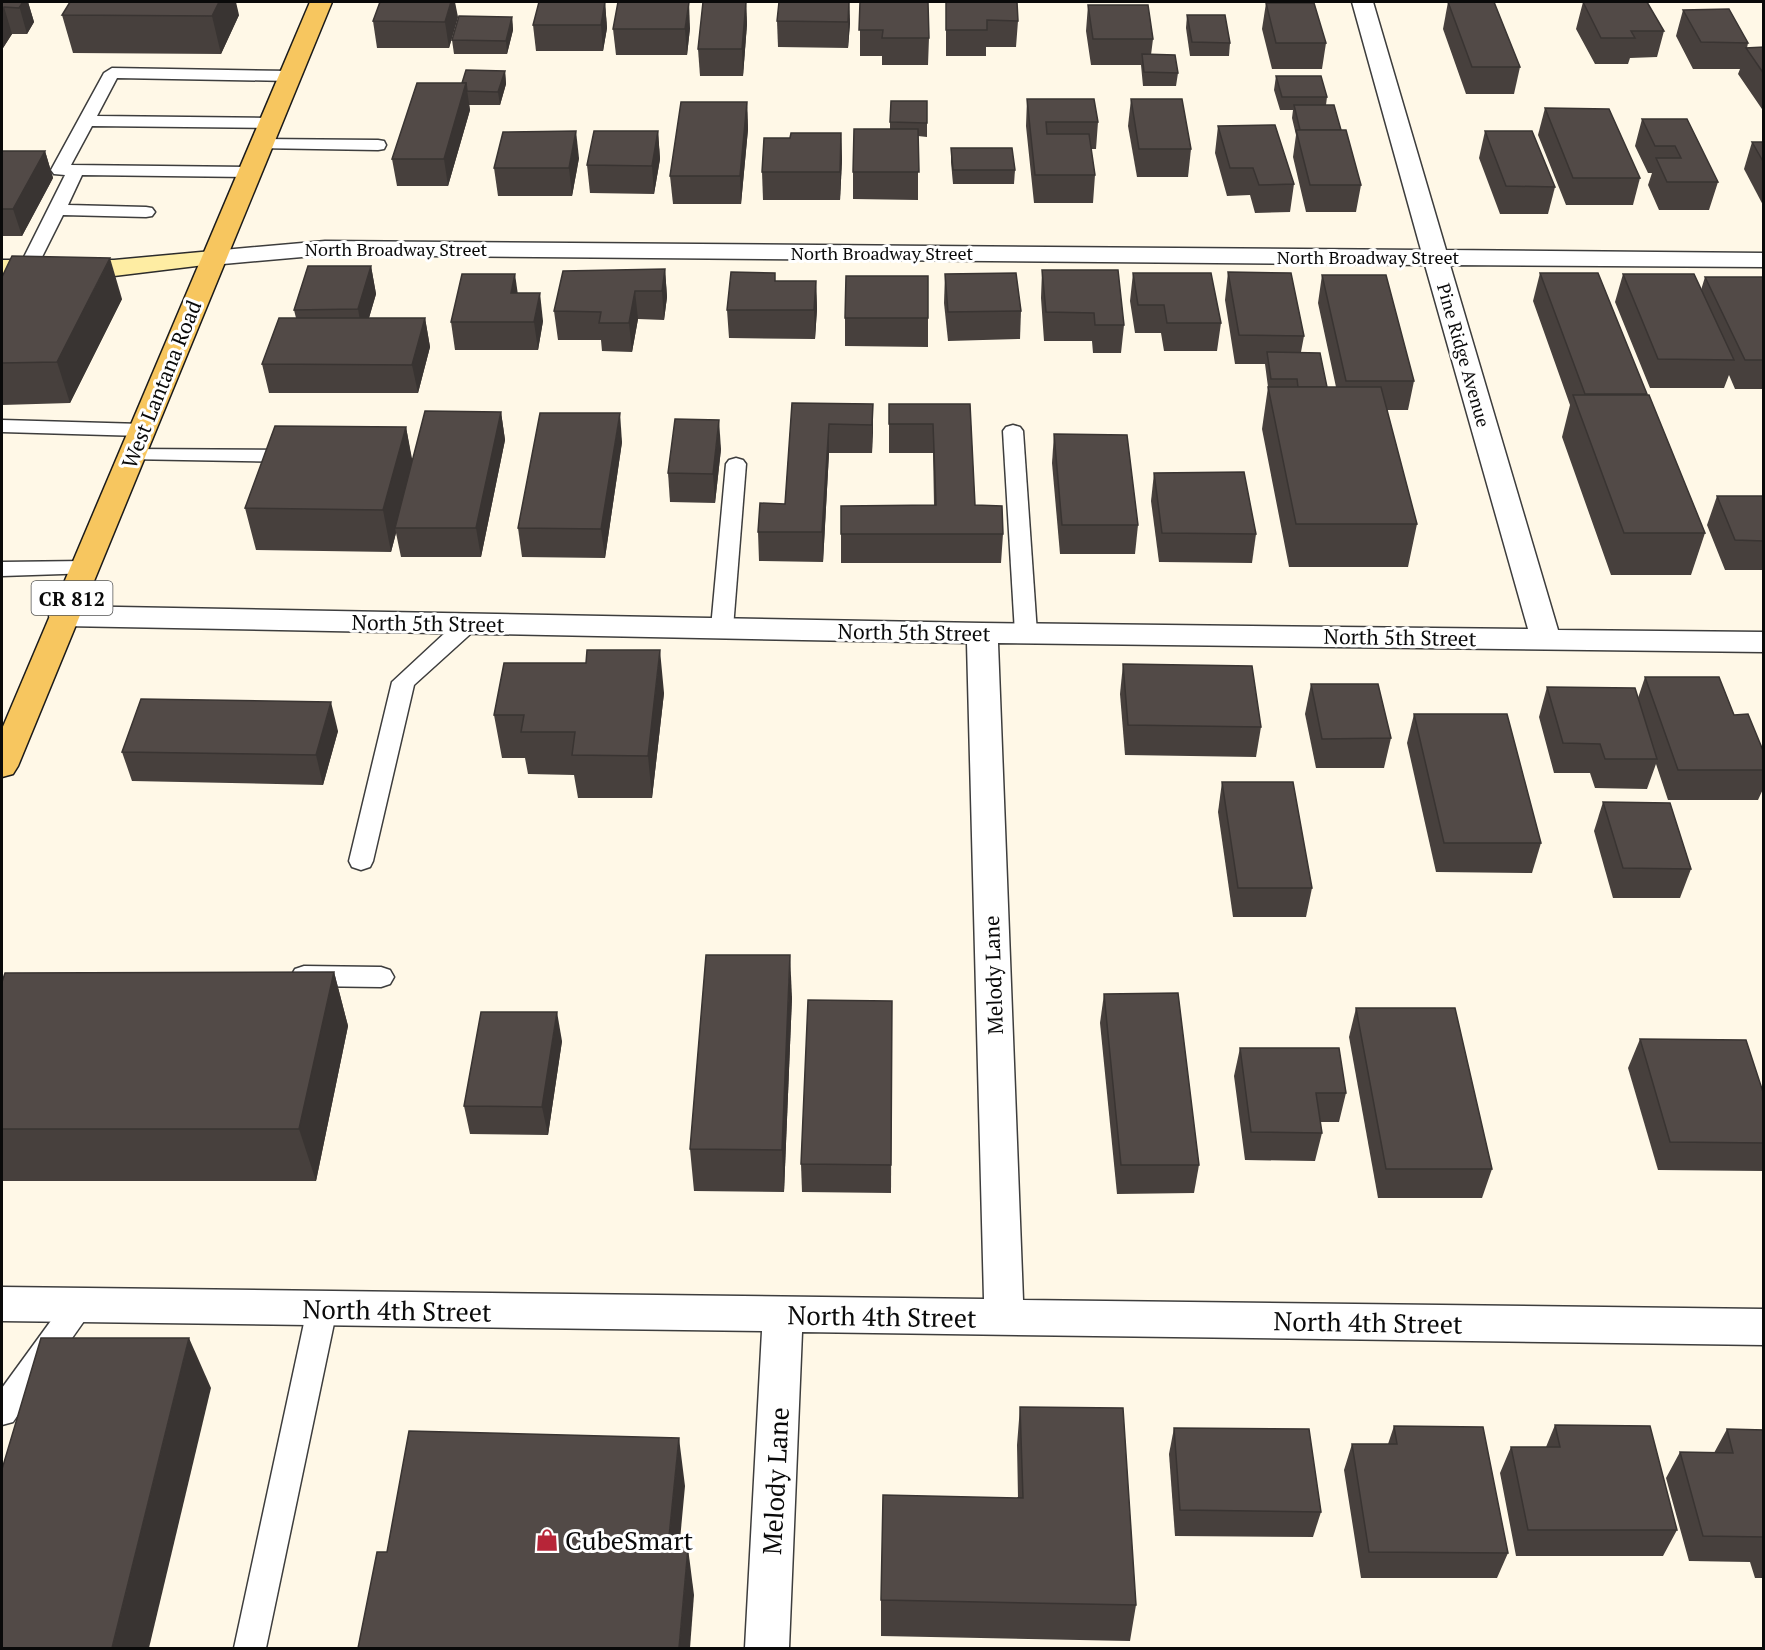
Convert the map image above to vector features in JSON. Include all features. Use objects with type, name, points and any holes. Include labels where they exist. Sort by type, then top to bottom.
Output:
[{"type":"main road","name":"West Lantana Road","points":[[2,766],[212,258],[321,2]]},
{"type":"street","name":"Pine Ridge Avenue","points":[[1362,2],[1546,639]]},
{"type":"street","name":"North Broadway Street","points":[[2,267],[114,268],[325,248],[1764,260]]},
{"type":"street","name":"North 5th Street","points":[[64,616],[982,633],[1764,642]]},
{"type":"street","name":"Melody Lane","points":[[982,633],[1004,1317]]},
{"type":"street","name":"North 4th Street","points":[[2,1304],[1764,1327]]},
{"type":"street","name":"Melody Lane","points":[[766,1648],[783,1314]]},
{"type":"lane","points":[[249,172],[60,170],[112,74],[291,76]]},
{"type":"lane","points":[[86,121],[378,145]]},
{"type":"lane","points":[[2,319],[76,171]]},
{"type":"lane","points":[[56,210],[147,212]]},
{"type":"lane","points":[[2,426],[137,442],[317,456]]},
{"type":"lane","points":[[1013,431],[1026,633]]},
{"type":"lane","points":[[722,628],[736,464]]},
{"type":"lane","points":[[2,569],[85,568]]},
{"type":"lane","points":[[361,861],[403,682],[469,624]]},
{"type":"lane","points":[[285,976],[381,976]]},
{"type":"lane","points":[[2,1412],[79,1305]]},
{"type":"lane","points":[[250,1648],[322,1309]]},
{"type":"building","points":[[2,2],[23,2],[19,8],[4,7],[2,12]]},
{"type":"building","points":[[70,2],[219,2],[212,16],[62,15]]},
{"type":"building","points":[[380,2],[451,2],[445,22],[373,21]]},
{"type":"building","points":[[539,2],[605,2],[601,25],[533,25]]},
{"type":"building","points":[[618,2],[689,2],[685,29],[613,29]]},
{"type":"building","points":[[703,2],[746,2],[742,49],[698,49]]},
{"type":"building","points":[[779,2],[849,2],[848,22],[777,21]]},
{"type":"building","points":[[860,2],[928,2],[929,38],[882,38],[883,30],[859,30]]},
{"type":"building","points":[[946,2],[1017,2],[1018,21],[987,20],[987,30],[946,30]]},
{"type":"building","points":[[1448,2],[1494,2],[1520,67],[1472,67]]},
{"type":"building","points":[[1583,2],[1647,2],[1664,31],[1631,31],[1635,38],[1601,38]]},
{"type":"building","points":[[1266,3],[1314,3],[1326,43],[1276,43]]},
{"type":"building","points":[[1088,5],[1148,5],[1153,39],[1093,39]]},
{"type":"building","points":[[1729,9],[1748,43],[1701,42],[1683,10]]},
{"type":"building","points":[[1187,15],[1225,15],[1230,43],[1192,42]]},
{"type":"building","points":[[459,16],[512,17],[506,41],[452,40]]},
{"type":"building","points":[[1764,47],[1764,74],[1746,48]]},
{"type":"building","points":[[1142,54],[1175,55],[1178,73],[1144,72]]},
{"type":"building","points":[[466,70],[505,71],[498,92],[467,91],[466,83],[462,83]]},
{"type":"building","points":[[1276,76],[1321,76],[1327,97],[1282,97]]},
{"type":"building","points":[[417,83],[466,83],[444,159],[392,159]]},
{"type":"building","points":[[1027,99],[1094,99],[1098,122],[1046,122],[1047,134],[1089,134],[1095,175],[1035,175]]},
{"type":"building","points":[[1131,99],[1182,99],[1191,149],[1139,149]]},
{"type":"building","points":[[891,101],[927,101],[927,123],[890,122]]},
{"type":"building","points":[[681,102],[747,102],[740,176],[670,176]]},
{"type":"building","points":[[1294,105],[1334,105],[1341,130],[1300,130]]},
{"type":"building","points":[[1545,108],[1609,109],[1640,178],[1573,178]]},
{"type":"building","points":[[1642,119],[1687,119],[1718,182],[1667,182],[1656,158],[1681,158],[1675,146],[1655,146]]},
{"type":"building","points":[[1275,125],[1294,184],[1259,185],[1253,168],[1230,168],[1218,126]]},
{"type":"building","points":[[854,129],[918,129],[919,172],[853,172]]},
{"type":"building","points":[[1296,130],[1346,130],[1361,185],[1310,185]]},
{"type":"building","points":[[576,131],[569,168],[494,168],[503,132]]},
{"type":"building","points":[[594,131],[658,131],[652,166],[587,165]]},
{"type":"building","points":[[1485,131],[1532,131],[1555,187],[1506,186]]},
{"type":"building","points":[[791,133],[841,133],[840,172],[762,172],[764,138],[790,138]]},
{"type":"building","points":[[1752,142],[1764,142],[1764,163]]},
{"type":"building","points":[[951,148],[1012,148],[1015,170],[953,170]]},
{"type":"building","points":[[2,151],[45,151],[13,209],[2,209]]},
{"type":"building","points":[[12,256],[110,258],[57,362],[2,363],[2,277]]},
{"type":"building","points":[[308,266],[371,266],[358,309],[294,310]]},
{"type":"building","points":[[665,269],[662,291],[635,291],[629,323],[599,323],[601,312],[554,311],[563,271]]},
{"type":"building","points":[[1042,270],[1118,270],[1124,325],[1095,325],[1094,313],[1046,312]]},
{"type":"building","points":[[731,272],[775,273],[775,281],[816,281],[814,310],[727,310]]},
{"type":"building","points":[[1228,272],[1291,273],[1304,336],[1239,335]]},
{"type":"building","points":[[1016,273],[1021,311],[948,312],[945,274]]},
{"type":"building","points":[[1133,273],[1211,273],[1221,323],[1167,323],[1164,305],[1138,305]]},
{"type":"building","points":[[1540,273],[1598,273],[1647,394],[1585,394]]},
{"type":"building","points":[[462,274],[515,274],[511,293],[540,293],[534,322],[451,322]]},
{"type":"building","points":[[1623,274],[1694,274],[1734,360],[1658,359]]},
{"type":"building","points":[[1322,275],[1386,275],[1414,381],[1346,381]]},
{"type":"building","points":[[846,276],[928,276],[928,318],[845,318]]},
{"type":"building","points":[[1705,277],[1764,277],[1764,360],[1745,360]]},
{"type":"building","points":[[279,318],[425,318],[412,365],[262,364]]},
{"type":"building","points":[[1267,352],[1320,353],[1327,387],[1298,387],[1297,379],[1271,379]]},
{"type":"building","points":[[1268,387],[1381,387],[1417,524],[1296,524]]},
{"type":"building","points":[[1573,395],[1649,395],[1705,533],[1624,533]]},
{"type":"building","points":[[792,403],[873,404],[872,425],[829,424],[822,532],[758,532],[760,503],[785,504]]},
{"type":"building","points":[[889,404],[970,404],[975,505],[1002,506],[1003,534],[841,534],[841,506],[936,505],[933,424],[889,424]]},
{"type":"building","points":[[425,411],[501,412],[476,528],[395,528]]},
{"type":"building","points":[[540,413],[620,413],[601,529],[518,528]]},
{"type":"building","points":[[675,419],[719,420],[713,474],[668,473]]},
{"type":"building","points":[[275,426],[406,427],[383,510],[245,508]]},
{"type":"building","points":[[1054,434],[1127,435],[1138,525],[1062,525]]},
{"type":"building","points":[[1244,472],[1256,534],[1162,533],[1154,473]]},
{"type":"building","points":[[1717,496],[1764,496],[1764,541],[1735,540]]},
{"type":"building","points":[[587,650],[660,650],[648,756],[572,755],[575,732],[521,732],[524,715],[494,715],[504,663],[586,663]]},
{"type":"building","points":[[1123,664],[1252,666],[1261,727],[1128,725]]},
{"type":"building","points":[[1645,677],[1719,677],[1734,715],[1748,714],[1764,753],[1764,770],[1678,770]]},
{"type":"building","points":[[1311,684],[1378,684],[1391,738],[1322,739]]},
{"type":"building","points":[[1547,687],[1635,688],[1657,759],[1605,759],[1600,744],[1563,743]]},
{"type":"building","points":[[141,699],[331,702],[316,755],[122,752]]},
{"type":"building","points":[[1414,714],[1507,714],[1541,843],[1444,843]]},
{"type":"building","points":[[1222,782],[1293,782],[1312,888],[1238,888]]},
{"type":"building","points":[[1603,802],[1670,803],[1691,869],[1623,868]]},
{"type":"building","points":[[706,955],[790,955],[782,1150],[690,1149]]},
{"type":"building","points":[[334,972],[299,1129],[2,1129],[2,982],[5,973]]},
{"type":"building","points":[[1178,993],[1199,1165],[1121,1165],[1104,994]]},
{"type":"building","points":[[808,1000],[892,1001],[891,1165],[801,1164]]},
{"type":"building","points":[[1356,1008],[1455,1008],[1492,1169],[1386,1169]]},
{"type":"building","points":[[481,1012],[557,1012],[542,1107],[464,1106]]},
{"type":"building","points":[[1640,1039],[1746,1040],[1764,1095],[1764,1143],[1670,1142]]},
{"type":"building","points":[[1240,1048],[1339,1048],[1346,1093],[1316,1093],[1322,1133],[1251,1132]]},
{"type":"building","points":[[41,1338],[189,1338],[112,1648],[2,1648],[2,1469]]},
{"type":"building","points":[[1020,1407],[1123,1408],[1136,1605],[881,1600],[883,1495],[1023,1498]]},
{"type":"building","points":[[1555,1425],[1650,1426],[1677,1530],[1528,1530],[1511,1447],[1560,1447]]},
{"type":"building","points":[[1394,1426],[1483,1427],[1508,1553],[1369,1552],[1352,1444],[1397,1444]]},
{"type":"building","points":[[1174,1428],[1309,1429],[1321,1512],[1180,1510]]},
{"type":"building","points":[[1727,1429],[1764,1430],[1764,1537],[1703,1536],[1680,1452],[1733,1453]]},
{"type":"building","name":"CubeSmart","points":[[409,1431],[679,1438],[668,1547],[688,1548],[679,1648],[358,1648],[377,1552],[387,1552]]},
{"type":"place","name":"CubeSmart","points":[[547,1540]]}]
